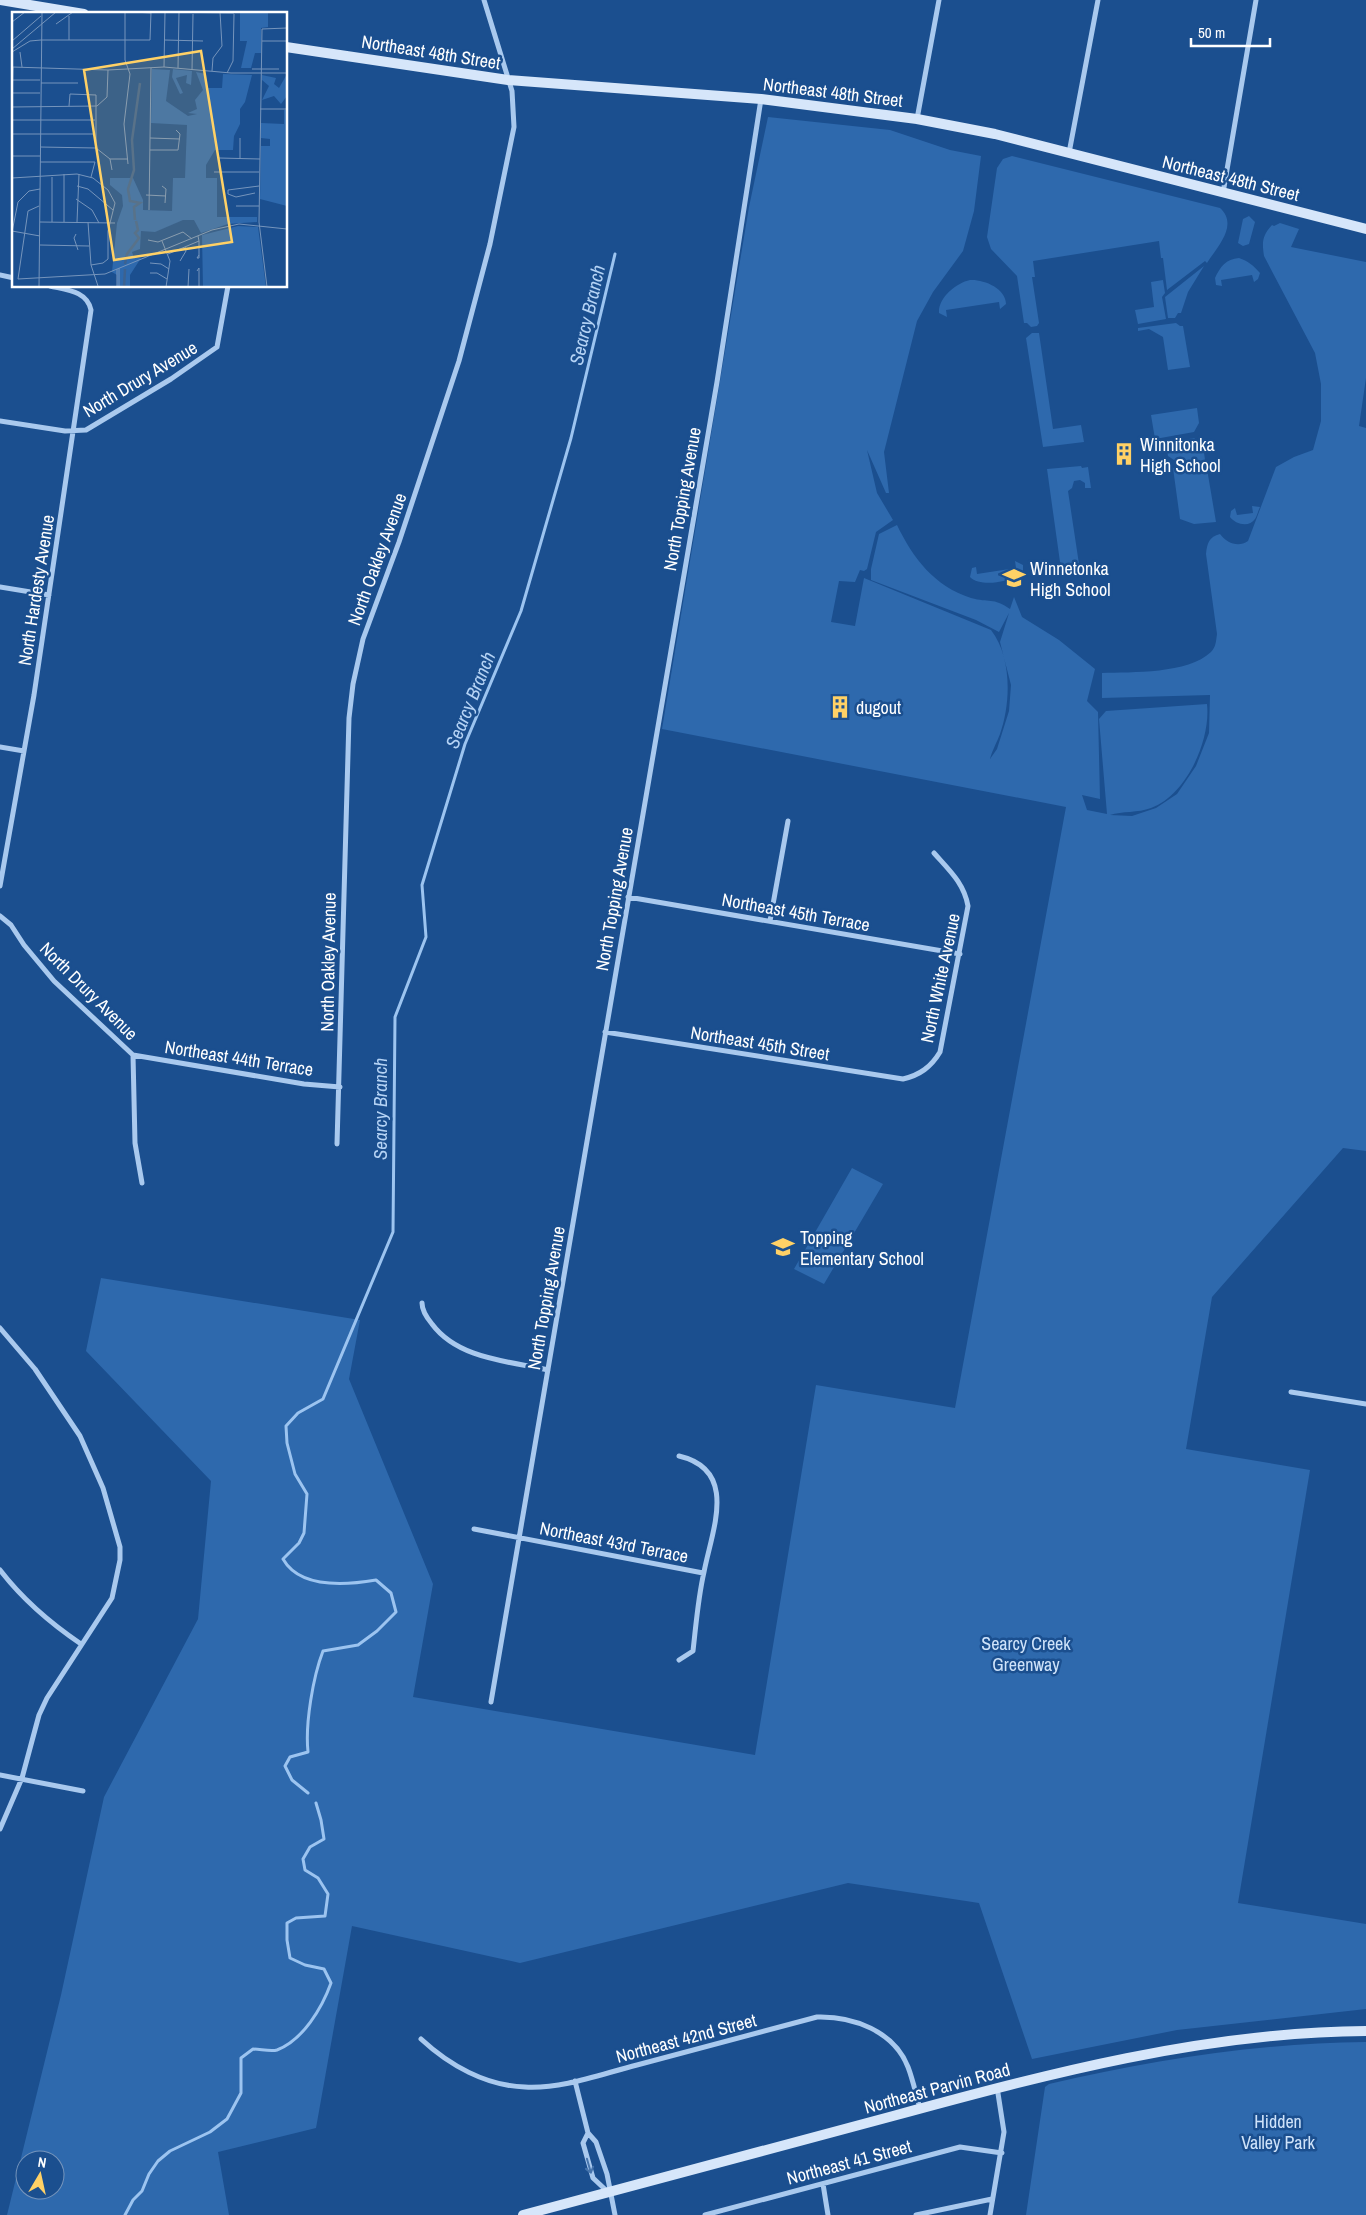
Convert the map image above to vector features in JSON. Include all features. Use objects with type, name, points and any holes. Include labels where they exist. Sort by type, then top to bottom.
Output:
[{"type":"street","points":[[0,0],[72,12]]},
{"type":"street","name":"North Oakley Avenue","points":[[337,1144],[349,718],[353,684],[363,639],[399,542],[459,361],[490,244],[514,127],[514,98],[484,0]]},
{"type":"street","points":[[917,119],[939,0]]},
{"type":"street","points":[[1069,154],[1098,0]]},
{"type":"street","points":[[1223,193],[1256,0]]},
{"type":"street","name":"Northeast 48th Street","points":[[288,47],[508,80],[761,99],[917,119],[995,134],[1366,229]]},
{"type":"street","name":"North Topping Avenue","points":[[491,1702],[717,382],[761,99]]},
{"type":"street","name":"North Hardesty Avenue","points":[[0,886],[49,595],[91,310],[86,298],[74,292],[58,288]]},
{"type":"street","name":"North Drury Avenue","points":[[0,421],[66,431],[86,430],[129,405],[186,370],[217,347],[228,288]]},
{"type":"street","points":[[0,587],[49,595]]},
{"type":"street","points":[[0,747],[24,751]]},
{"type":"street","points":[[770,921],[788,821]]},
{"type":"street","name":"North White Avenue","points":[[911,1077],[925,1070],[940,1052],[967,919],[966,893],[960,881],[934,853]]},
{"type":"street","name":"Northeast 45th Terrace","points":[[628,896],[960,954]]},
{"type":"street","name":"North Drury Avenue","points":[[0,916],[11,925],[38,963],[54,981],[133,1054],[135,1143],[142,1183]]},
{"type":"street","name":"Northeast 45th Street","points":[[605,1032],[903,1079],[911,1077]]},
{"type":"street","name":"Northeast 44th Terrace","points":[[133,1054],[304,1084],[340,1087]]},
{"type":"street","points":[[422,1303],[428,1319],[436,1330],[458,1347],[471,1353],[548,1370]]},
{"type":"street","points":[[0,1328],[35,1370],[80,1436],[103,1488],[120,1547],[120,1560],[112,1598],[46,1698],[39,1716],[22,1778],[0,1830]]},
{"type":"street","points":[[1291,1392],[1366,1404]]},
{"type":"street","points":[[679,1456],[690,1458],[706,1468],[716,1488],[718,1511],[703,1573],[693,1651],[680,1660]]},
{"type":"street","name":"Northeast 43rd Terrace","points":[[474,1529],[703,1573]]},
{"type":"street","points":[[0,1570],[32,1607],[81,1644]]},
{"type":"street","points":[[0,1775],[22,1778],[82,1792]]},
{"type":"street","name":"Northeast 42nd Street","points":[[421,2038],[434,2051],[456,2066],[494,2082],[525,2087],[575,2081],[817,2017],[833,2017],[852,2020],[866,2026],[881,2034],[899,2051],[908,2066],[920,2108]]},
{"type":"street","name":"Northeast Parvin Road","points":[[523,2215],[998,2087],[1161,2050],[1313,2031],[1366,2031]]},
{"type":"street","points":[[575,2081],[588,2132],[596,2142],[606,2174],[615,2215]]},
{"type":"street","points":[[990,2215],[1004,2132],[998,2087]]},
{"type":"street","points":[[588,2132],[583,2143],[593,2178],[610,2193]]},
{"type":"street","name":"Northeast 41 Street","points":[[705,2215],[960,2147],[1002,2152]]},
{"type":"street","points":[[823,2184],[828,2215]]},
{"type":"street","points":[[916,2215],[992,2199]]},
{"type":"green space","name":"Searcy Creek Greenway","points":[[768,117],[890,130],[950,150],[981,156],[974,211],[963,251],[933,292],[917,321],[884,452],[889,493],[886,493],[867,450],[877,493],[893,520],[876,532],[867,569],[864,571],[860,570],[855,582],[839,581],[831,622],[855,626],[864,578],[991,630],[1003,652],[1000,642],[1009,613],[999,632],[976,620],[871,580],[871,569],[879,534],[897,525],[910,549],[926,569],[946,586],[971,598],[995,602],[1010,609],[1014,597],[1022,617],[1059,640],[1095,669],[1087,701],[1098,712],[1100,799],[1082,795],[1087,810],[1107,814],[1099,719],[1106,711],[1207,704],[1205,733],[1201,749],[1186,779],[1176,791],[1164,801],[1151,808],[1110,815],[1132,816],[1156,808],[1177,794],[1196,766],[1209,733],[1210,695],[1102,698],[1102,673],[1144,672],[1174,668],[1201,659],[1211,652],[1215,646],[1217,634],[1206,554],[1208,544],[1213,537],[1220,534],[1233,544],[1248,541],[1276,467],[1294,457],[1313,450],[1321,421],[1321,384],[1315,353],[1264,256],[1263,243],[1266,233],[1272,225],[1280,223],[1299,229],[1291,247],[1366,262],[1366,378],[1359,426],[1366,428],[1366,1151],[1343,1148],[1212,1297],[1186,1449],[1310,1470],[1238,1903],[1366,1924],[1366,2009],[1177,2030],[1032,2059],[979,1903],[848,1883],[520,1963],[352,1926],[316,2128],[218,2152],[229,2215],[7,2215],[15,2182],[15,2200],[65,2200],[65,2150],[23,2150],[61,1995],[104,1797],[198,1619],[211,1481],[86,1351],[101,1278],[360,1320],[349,1379],[433,1584],[413,1697],[755,1755],[816,1385],[955,1408],[1066,807],[662,729],[749,207]],"holes":[[[1004,657],[1011,685],[1009,711],[997,749],[990,759],[1004,722],[1008,695],[1008,680]]]},
{"type":"green space","points":[[1012,156],[1220,208],[1225,215],[1227,229],[1221,243],[1207,263],[1205,261],[1167,290],[1159,241],[1033,261],[1035,277],[1032,277],[1039,323],[1037,326],[1031,327],[1024,323],[1017,276],[991,249],[987,237],[997,168],[1003,159]]},
{"type":"green space","points":[[1249,216],[1255,222],[1249,244],[1243,246],[1238,243],[1243,219]]},
{"type":"green space","points":[[1239,258],[1248,262],[1260,273],[1258,279],[1254,282],[1252,275],[1221,280],[1222,286],[1216,285],[1215,278],[1221,267],[1230,260]]},
{"type":"green space","points":[[1204,266],[1188,292],[1181,313],[1178,313],[1175,318],[1168,318],[1165,297]]},
{"type":"green space","points":[[970,280],[981,281],[998,289],[1005,298],[1006,304],[1000,309],[999,302],[946,310],[947,317],[939,313],[941,302],[949,292],[959,284]]},
{"type":"green space","points":[[1163,280],[1165,293],[1162,297],[1166,319],[1138,324],[1135,310],[1154,307],[1151,282]]},
{"type":"green space","points":[[1176,323],[1183,326],[1190,367],[1168,370],[1163,337],[1149,329],[1138,331],[1138,328]]},
{"type":"green space","points":[[1032,333],[1039,333],[1053,429],[1081,425],[1084,442],[1043,447],[1026,338]]},
{"type":"green space","points":[[1197,408],[1199,423],[1194,432],[1155,439],[1151,415]]},
{"type":"green space","points":[[1194,438],[1203,445],[1205,460],[1180,464],[1168,456],[1167,450],[1162,451],[1155,446]]},
{"type":"green space","points":[[1206,463],[1216,522],[1194,524],[1180,519],[1173,468]]},
{"type":"green space","points":[[1081,466],[1082,468],[1088,467],[1091,488],[1085,488],[1085,483],[1080,480],[1074,481],[1072,488],[1068,491],[1079,564],[1065,566],[1060,562],[1047,469]]},
{"type":"green space","points":[[1252,506],[1260,507],[1252,522],[1246,524],[1239,523],[1230,517],[1231,511],[1235,508],[1237,515],[1253,513]]},
{"type":"green space","points":[[1015,561],[1023,565],[1023,571],[1005,581],[989,583],[970,577],[972,568],[976,567],[977,574],[1016,568]]},
{"type":"green space","points":[[852,1168],[883,1184],[824,1284],[794,1269]]},
{"type":"green space","name":"Hidden Valley Park","points":[[1366,2042],[1366,2215],[1026,2215],[1045,2087],[1049,2084],[1127,2067],[1206,2054],[1326,2043]]},
{"type":"waterway","name":"Searcy Branch","points":[[308,1793],[292,1780],[285,1766],[290,1757],[308,1752],[307,1741],[311,1701],[323,1651],[358,1645],[377,1631],[396,1612],[391,1593],[376,1580],[352,1583],[325,1583],[301,1576],[291,1569],[283,1559],[299,1543],[304,1533],[307,1494],[295,1474],[287,1443],[286,1426],[298,1413],[323,1399],[393,1232],[395,1017],[426,937],[422,885],[465,744],[521,611],[571,438],[615,254]]},
{"type":"waterway","name":"Searcy Branch","points":[[125,2215],[133,2200],[142,2191],[149,2174],[158,2161],[170,2151],[210,2132],[227,2119],[241,2093],[241,2058],[253,2049],[277,2050],[295,2039],[317,2013],[327,1993],[331,1983],[324,1969],[305,1965],[290,1958],[287,1940],[287,1923],[296,1918],[325,1916],[328,1894],[318,1878],[305,1870],[303,1859],[310,1847],[324,1839],[316,1803]]},
{"type":"place","name":"Winnitonka High School","points":[[1124,454]]},
{"type":"place","name":"Winnetonka High School","points":[[1014,578]]},
{"type":"place","name":"dugout","points":[[840,707]]},
{"type":"place","name":"Topping Elementary School","points":[[783,1247]]}]
